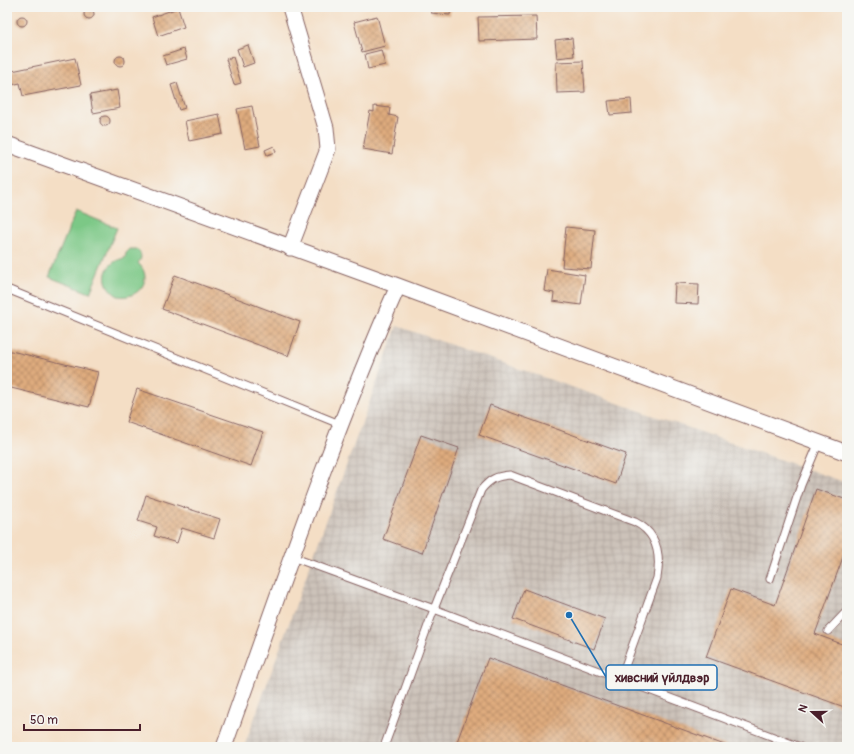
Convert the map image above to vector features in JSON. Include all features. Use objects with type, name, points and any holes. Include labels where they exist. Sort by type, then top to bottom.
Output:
[{"type":"street","points":[[290,7],[326,128],[328,149],[290,248]]},
{"type":"street","points":[[7,144],[398,286],[847,453]]},
{"type":"street","points":[[224,747],[292,557],[342,425],[398,286]]},
{"type":"lane","points":[[7,288],[342,425]]},
{"type":"lane","points":[[770,579],[801,485],[820,442]]},
{"type":"lane","points":[[384,747],[434,608],[481,490],[488,480],[499,476],[510,475],[635,522],[645,527],[653,536],[657,546],[660,563],[657,578],[620,680]]},
{"type":"lane","points":[[292,557],[434,608],[620,680],[800,747]]},
{"type":"lane","points":[[828,631],[847,611]]},
{"type":"shaded area","points":[[397,326],[847,483],[847,747],[244,747]]},
{"type":"green space","points":[[76,211],[117,228],[90,293],[49,277]]},
{"type":"green space","points":[[130,249],[137,249],[141,255],[138,263],[143,269],[145,275],[144,282],[138,292],[132,295],[118,296],[108,286],[106,274],[112,264],[117,260],[125,258],[126,253]]},
{"type":"building","points":[[432,7],[451,7],[450,15],[431,13]]},
{"type":"building","points":[[178,8],[184,27],[158,36],[152,17]]},
{"type":"building","points":[[87,9],[91,9],[93,10],[93,18],[87,19],[84,16],[84,12]]},
{"type":"building","points":[[20,16],[24,16],[26,17],[26,25],[20,26],[17,23],[17,19]]},
{"type":"building","points":[[377,16],[385,46],[362,52],[354,22]]},
{"type":"building","points":[[536,16],[537,39],[479,41],[478,17]]},
{"type":"building","points":[[572,38],[574,56],[557,58],[555,40]]},
{"type":"building","points":[[248,45],[254,63],[243,67],[237,49]]},
{"type":"building","points":[[184,49],[187,59],[166,65],[163,56]]},
{"type":"building","points":[[381,50],[385,65],[368,69],[365,54]]},
{"type":"building","points":[[118,56],[122,56],[124,57],[124,65],[118,66],[115,63],[115,59]]},
{"type":"building","points":[[233,57],[241,83],[234,85],[226,59]]},
{"type":"building","points":[[75,58],[81,85],[23,96],[20,83],[7,86],[7,72]]},
{"type":"building","points":[[583,61],[585,92],[557,93],[556,62]]},
{"type":"building","points":[[177,83],[185,108],[179,110],[171,85]]},
{"type":"building","points":[[117,90],[120,108],[93,113],[90,95]]},
{"type":"building","points":[[631,99],[632,113],[610,115],[608,101]]},
{"type":"building","points":[[252,106],[260,146],[245,149],[237,109]]},
{"type":"building","points":[[374,106],[390,108],[389,115],[398,117],[392,154],[363,149],[370,111],[374,112]]},
{"type":"building","points":[[219,114],[223,134],[189,141],[185,121]]},
{"type":"building","points":[[103,116],[107,116],[109,117],[109,125],[103,126],[100,123],[100,119]]},
{"type":"building","points":[[274,146],[276,152],[267,155],[265,150]]},
{"type":"building","points":[[566,227],[595,230],[591,269],[562,267]]},
{"type":"building","points":[[547,269],[585,275],[581,305],[553,301],[554,293],[544,291]]},
{"type":"building","points":[[175,275],[300,322],[288,356],[162,309]]},
{"type":"building","points":[[675,283],[699,284],[698,304],[674,303]]},
{"type":"building","points":[[7,350],[98,372],[89,407],[7,387]]},
{"type":"building","points":[[137,389],[263,432],[251,466],[126,422]]},
{"type":"building","points":[[490,405],[626,454],[616,484],[479,435]]},
{"type":"building","points":[[421,435],[459,448],[422,553],[383,539]]},
{"type":"building","points":[[816,489],[847,500],[847,546],[815,634],[847,646],[847,708],[706,657],[731,589],[775,605]]},
{"type":"building","points":[[146,495],[220,519],[214,538],[182,528],[177,543],[154,536],[157,527],[138,521]]},
{"type":"building","points":[[524,589],[605,619],[594,649],[513,619]]},
{"type":"building","points":[[488,658],[730,747],[455,747]]},
{"type":"place","name":"хивсний үйлдвэр","points":[[569,615]]}]
